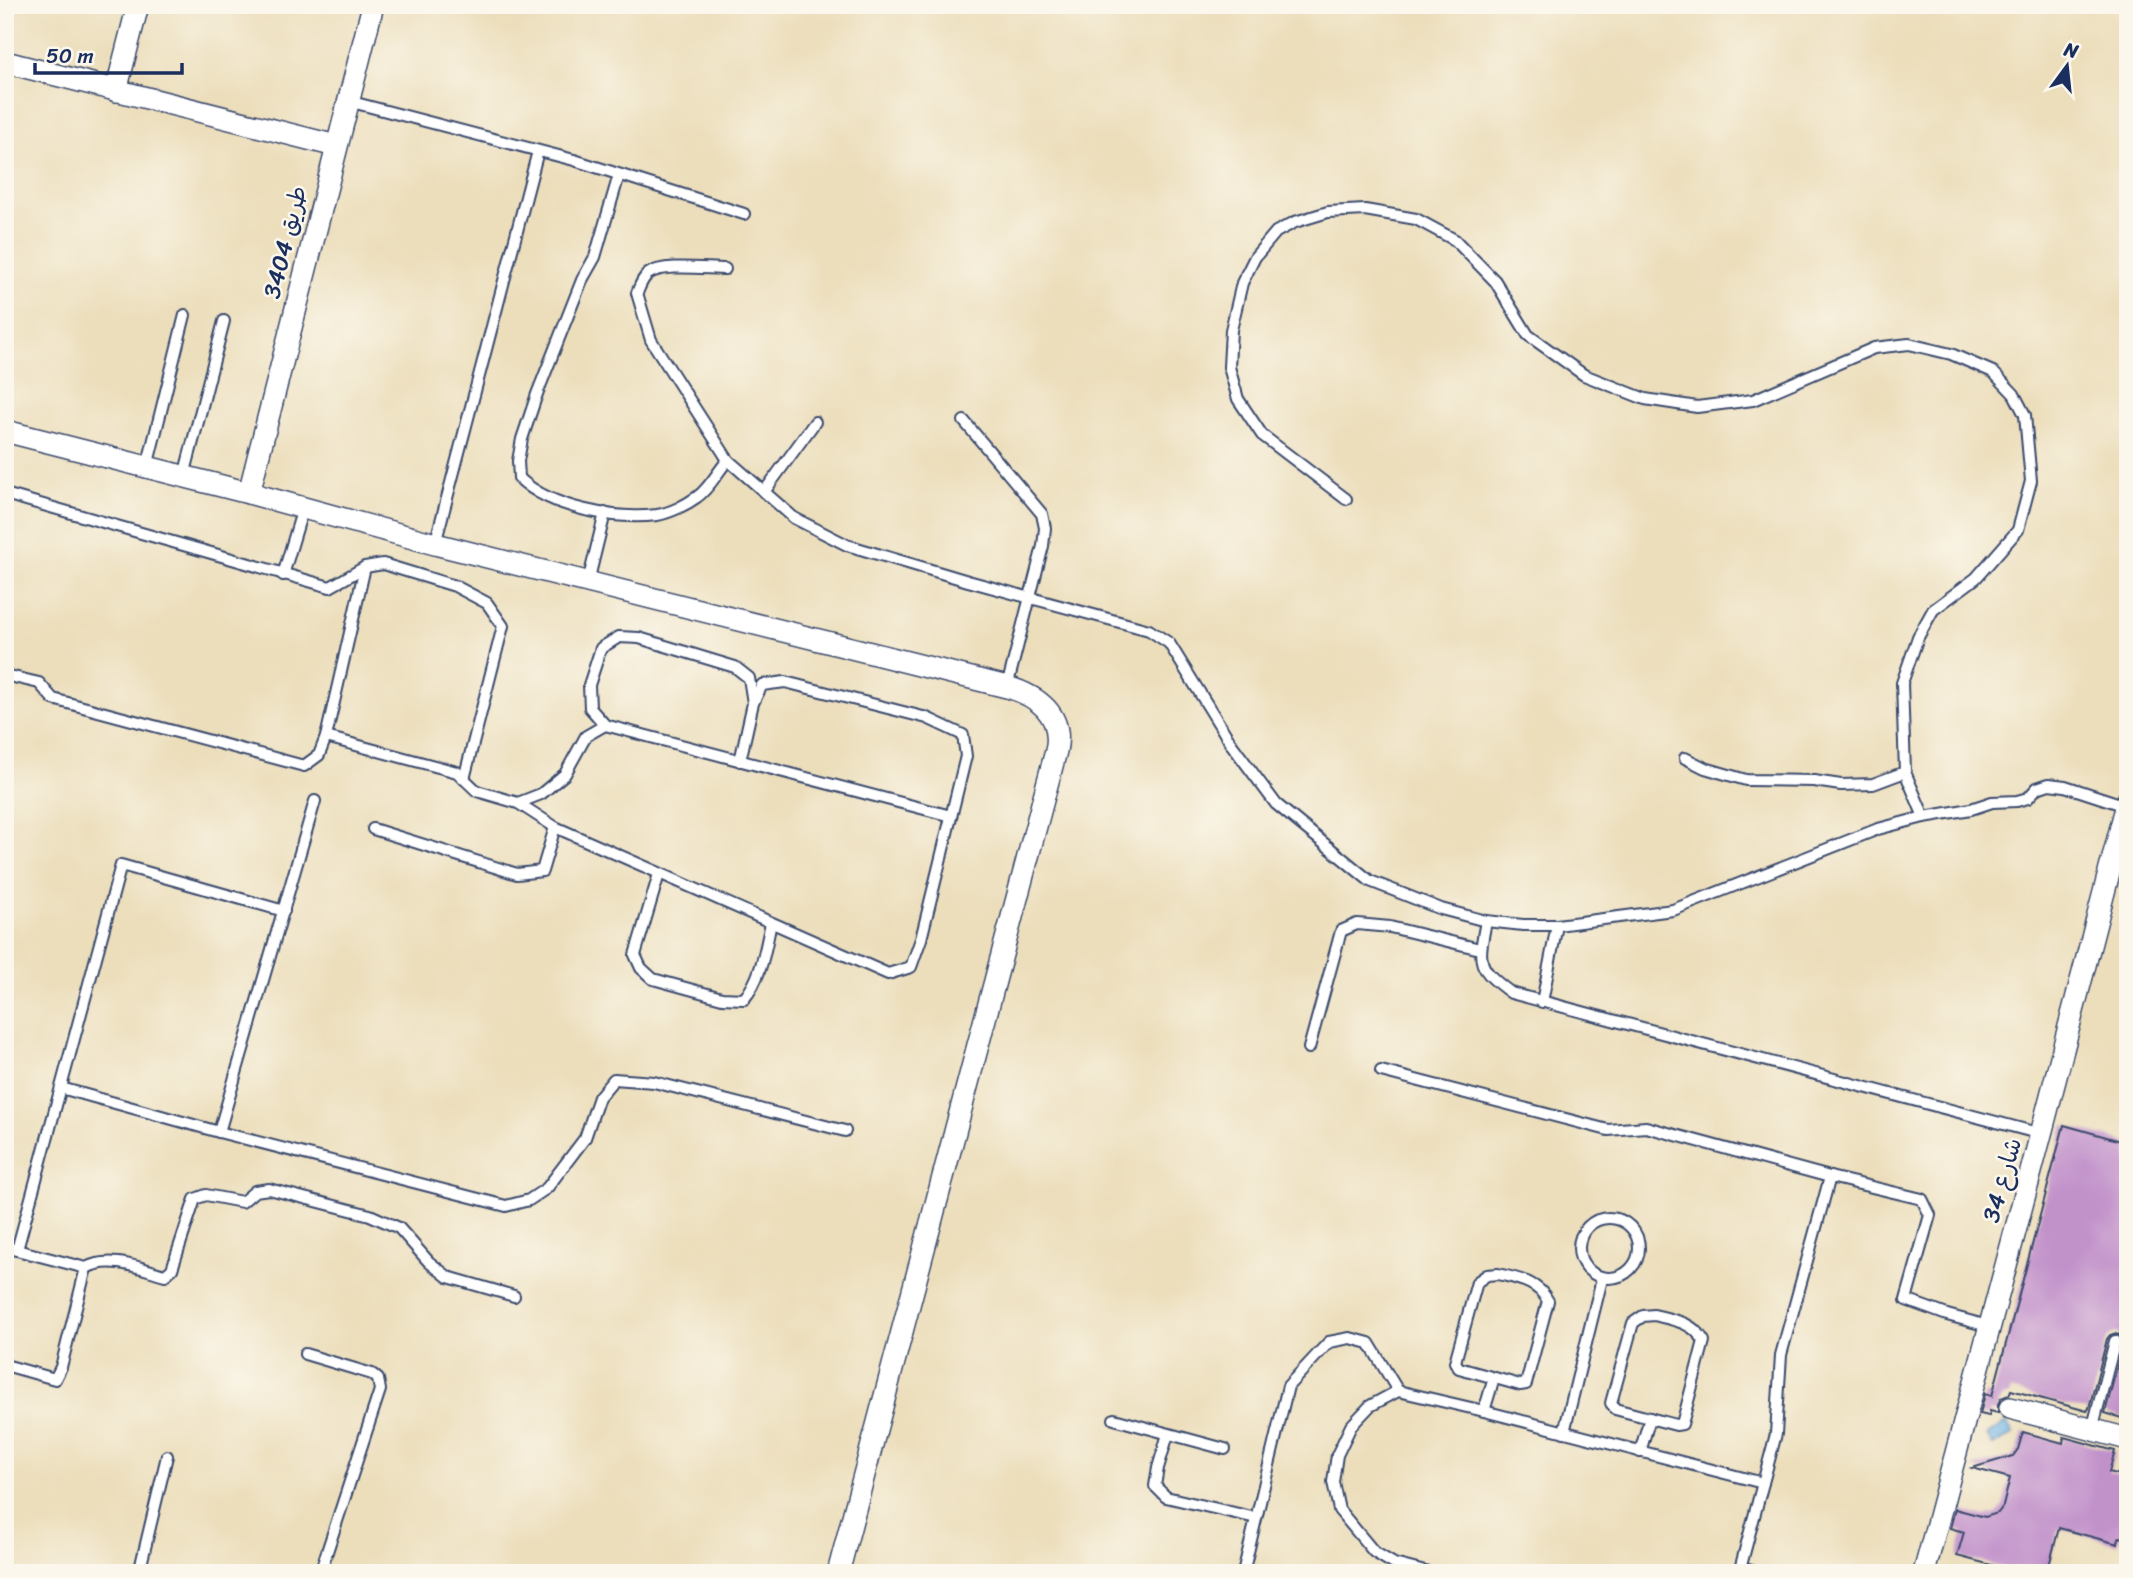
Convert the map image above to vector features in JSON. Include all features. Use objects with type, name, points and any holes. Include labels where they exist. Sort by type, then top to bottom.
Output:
[{"type":"street","points":[[117,91],[138,5]]},
{"type":"street","name":"طريق 3404","points":[[249,493],[373,5]]},
{"type":"street","points":[[5,62],[336,146]]},
{"type":"street","points":[[5,431],[435,544],[1022,691],[1049,710],[1055,719],[1059,740],[838,1573]]},
{"type":"street","name":"شارع 34","points":[[1924,1573],[2127,803]]},
{"type":"street","points":[[2010,1408],[2128,1439]]},
{"type":"lane","points":[[348,101],[538,151],[744,214]]},
{"type":"lane","points":[[435,544],[538,151]]},
{"type":"lane","points":[[619,175],[594,257],[582,280],[522,439],[518,461],[519,478],[530,488],[576,508],[605,513],[659,515],[700,495],[728,460]]},
{"type":"lane","points":[[1346,499],[1262,435],[1238,400],[1229,367],[1231,330],[1242,284],[1255,257],[1276,232],[1295,222],[1328,212],[1364,210],[1416,219],[1455,240],[1495,281],[1528,335],[1584,375],[1645,399],[1697,407],[1753,400],[1874,348],[1909,344],[1951,354],[1993,372],[2014,394],[2025,415],[2031,481],[2018,530],[1976,578],[1933,610],[1917,637],[1902,683],[1905,772],[1924,817]]},
{"type":"lane","points":[[725,269],[666,268],[650,273],[642,281],[637,293],[651,340],[728,460],[794,518],[847,545],[1149,630],[1169,643],[1232,746],[1276,804],[1370,881],[1441,909],[1486,921],[1523,925],[1557,925],[1673,910],[1878,830],[1992,802],[2017,802],[2028,798],[2037,788],[2049,784],[2127,803]]},
{"type":"lane","points":[[147,467],[185,315]]},
{"type":"lane","points":[[184,476],[224,321]]},
{"type":"lane","points":[[964,421],[1042,514],[1045,528],[1007,687]]},
{"type":"lane","points":[[764,492],[815,422]]},
{"type":"lane","points":[[5,494],[330,587],[365,567],[383,564],[455,586],[487,604],[503,626],[464,779]]},
{"type":"lane","points":[[283,575],[303,508]]},
{"type":"lane","points":[[589,582],[605,513]]},
{"type":"lane","points":[[5,675],[39,683],[53,699],[304,766],[319,755],[326,737],[365,567]]},
{"type":"lane","points":[[752,703],[749,678],[735,667],[639,638],[619,637],[601,648],[589,685],[590,708],[605,725],[951,816]]},
{"type":"lane","points":[[326,737],[457,772],[477,791],[518,803],[555,827],[888,974],[911,967],[965,756],[963,735],[927,718],[785,682],[762,685],[752,703],[740,761]]},
{"type":"lane","points":[[518,803],[541,794],[565,774],[586,736],[605,725]]},
{"type":"lane","points":[[1685,758],[1705,768],[1746,780],[1873,784],[1905,772]]},
{"type":"lane","points":[[219,1132],[315,801]]},
{"type":"lane","points":[[373,829],[517,874],[542,871],[555,827]]},
{"type":"lane","points":[[18,1250],[121,865],[284,911]]},
{"type":"lane","points":[[659,874],[635,955],[640,968],[653,979],[722,998],[744,999],[752,989],[760,970],[771,923]]},
{"type":"lane","points":[[1486,921],[1480,949],[1483,965],[1490,978],[1511,993],[2041,1134]]},
{"type":"lane","points":[[1309,1048],[1340,931],[1357,924],[1390,927],[1480,949]]},
{"type":"lane","points":[[1542,1002],[1557,925]]},
{"type":"lane","points":[[1381,1071],[1608,1130],[1646,1127],[1922,1199],[1930,1215],[1906,1300],[1988,1326]]},
{"type":"lane","points":[[61,1088],[506,1206],[528,1200],[547,1188],[585,1138],[599,1097],[614,1079],[654,1082],[845,1131]]},
{"type":"lane","points":[[1759,1573],[1740,1570],[1776,1434],[1781,1355],[1830,1177]]},
{"type":"lane","points":[[5,1247],[86,1268],[99,1262],[128,1265],[165,1275],[172,1269],[195,1199],[206,1195],[242,1202],[255,1191],[269,1189],[370,1215],[399,1228],[429,1262],[448,1277],[514,1296]]},
{"type":"lane","points":[[1616,1218],[1633,1227],[1640,1245],[1636,1264],[1621,1277],[1602,1279],[1585,1269],[1577,1251],[1582,1232],[1597,1219],[1616,1218]]},
{"type":"lane","points":[[5,1365],[55,1379],[61,1367],[86,1268]]},
{"type":"lane","points":[[1498,1274],[1531,1283],[1542,1291],[1548,1301],[1526,1384],[1494,1378],[1459,1368],[1455,1362],[1477,1282],[1487,1275],[1498,1274]]},
{"type":"lane","points":[[1564,1432],[1602,1279]]},
{"type":"lane","points":[[1654,1315],[1687,1324],[1698,1331],[1704,1341],[1682,1424],[1650,1418],[1615,1409],[1611,1403],[1633,1323],[1643,1316],[1654,1315]]},
{"type":"lane","points":[[1243,1573],[1288,1386],[1329,1342],[1350,1338],[1369,1343],[1398,1391]]},
{"type":"lane","points":[[2092,1430],[2115,1341]]},
{"type":"lane","points":[[304,1354],[372,1374],[378,1379],[380,1390],[320,1573]]},
{"type":"lane","points":[[1484,1410],[1494,1378]]},
{"type":"lane","points":[[1429,1573],[1394,1564],[1374,1552],[1339,1510],[1333,1482],[1336,1455],[1352,1426],[1370,1406],[1398,1391],[1484,1410],[1763,1483]]},
{"type":"lane","points":[[1640,1452],[1650,1418]]},
{"type":"lane","points":[[1114,1419],[1224,1449]]},
{"type":"lane","points":[[1168,1434],[1157,1468],[1155,1486],[1166,1497],[1256,1518]]},
{"type":"lane","points":[[139,1573],[167,1456]]},
{"type":"water","points":[[2006,1423],[2013,1434],[1993,1446],[1987,1435]]},
{"type":"building","points":[[2064,1125],[2128,1143],[2128,1420],[2105,1413],[2123,1343],[2121,1336],[2116,1333],[2107,1339],[2087,1411],[2011,1390],[2009,1395],[2001,1398],[1998,1413],[1990,1411],[1989,1416],[1980,1414],[1985,1394],[1992,1396]]},
{"type":"building","points":[[2023,1432],[2063,1443],[2064,1437],[2115,1451],[2109,1472],[2128,1477],[2128,1539],[2119,1537],[2118,1544],[2059,1528],[2047,1573],[2022,1573],[1957,1556],[1964,1532],[1950,1528],[1955,1509],[1985,1517],[1998,1513],[2003,1506],[2010,1478],[1972,1468],[2013,1456]]}]
